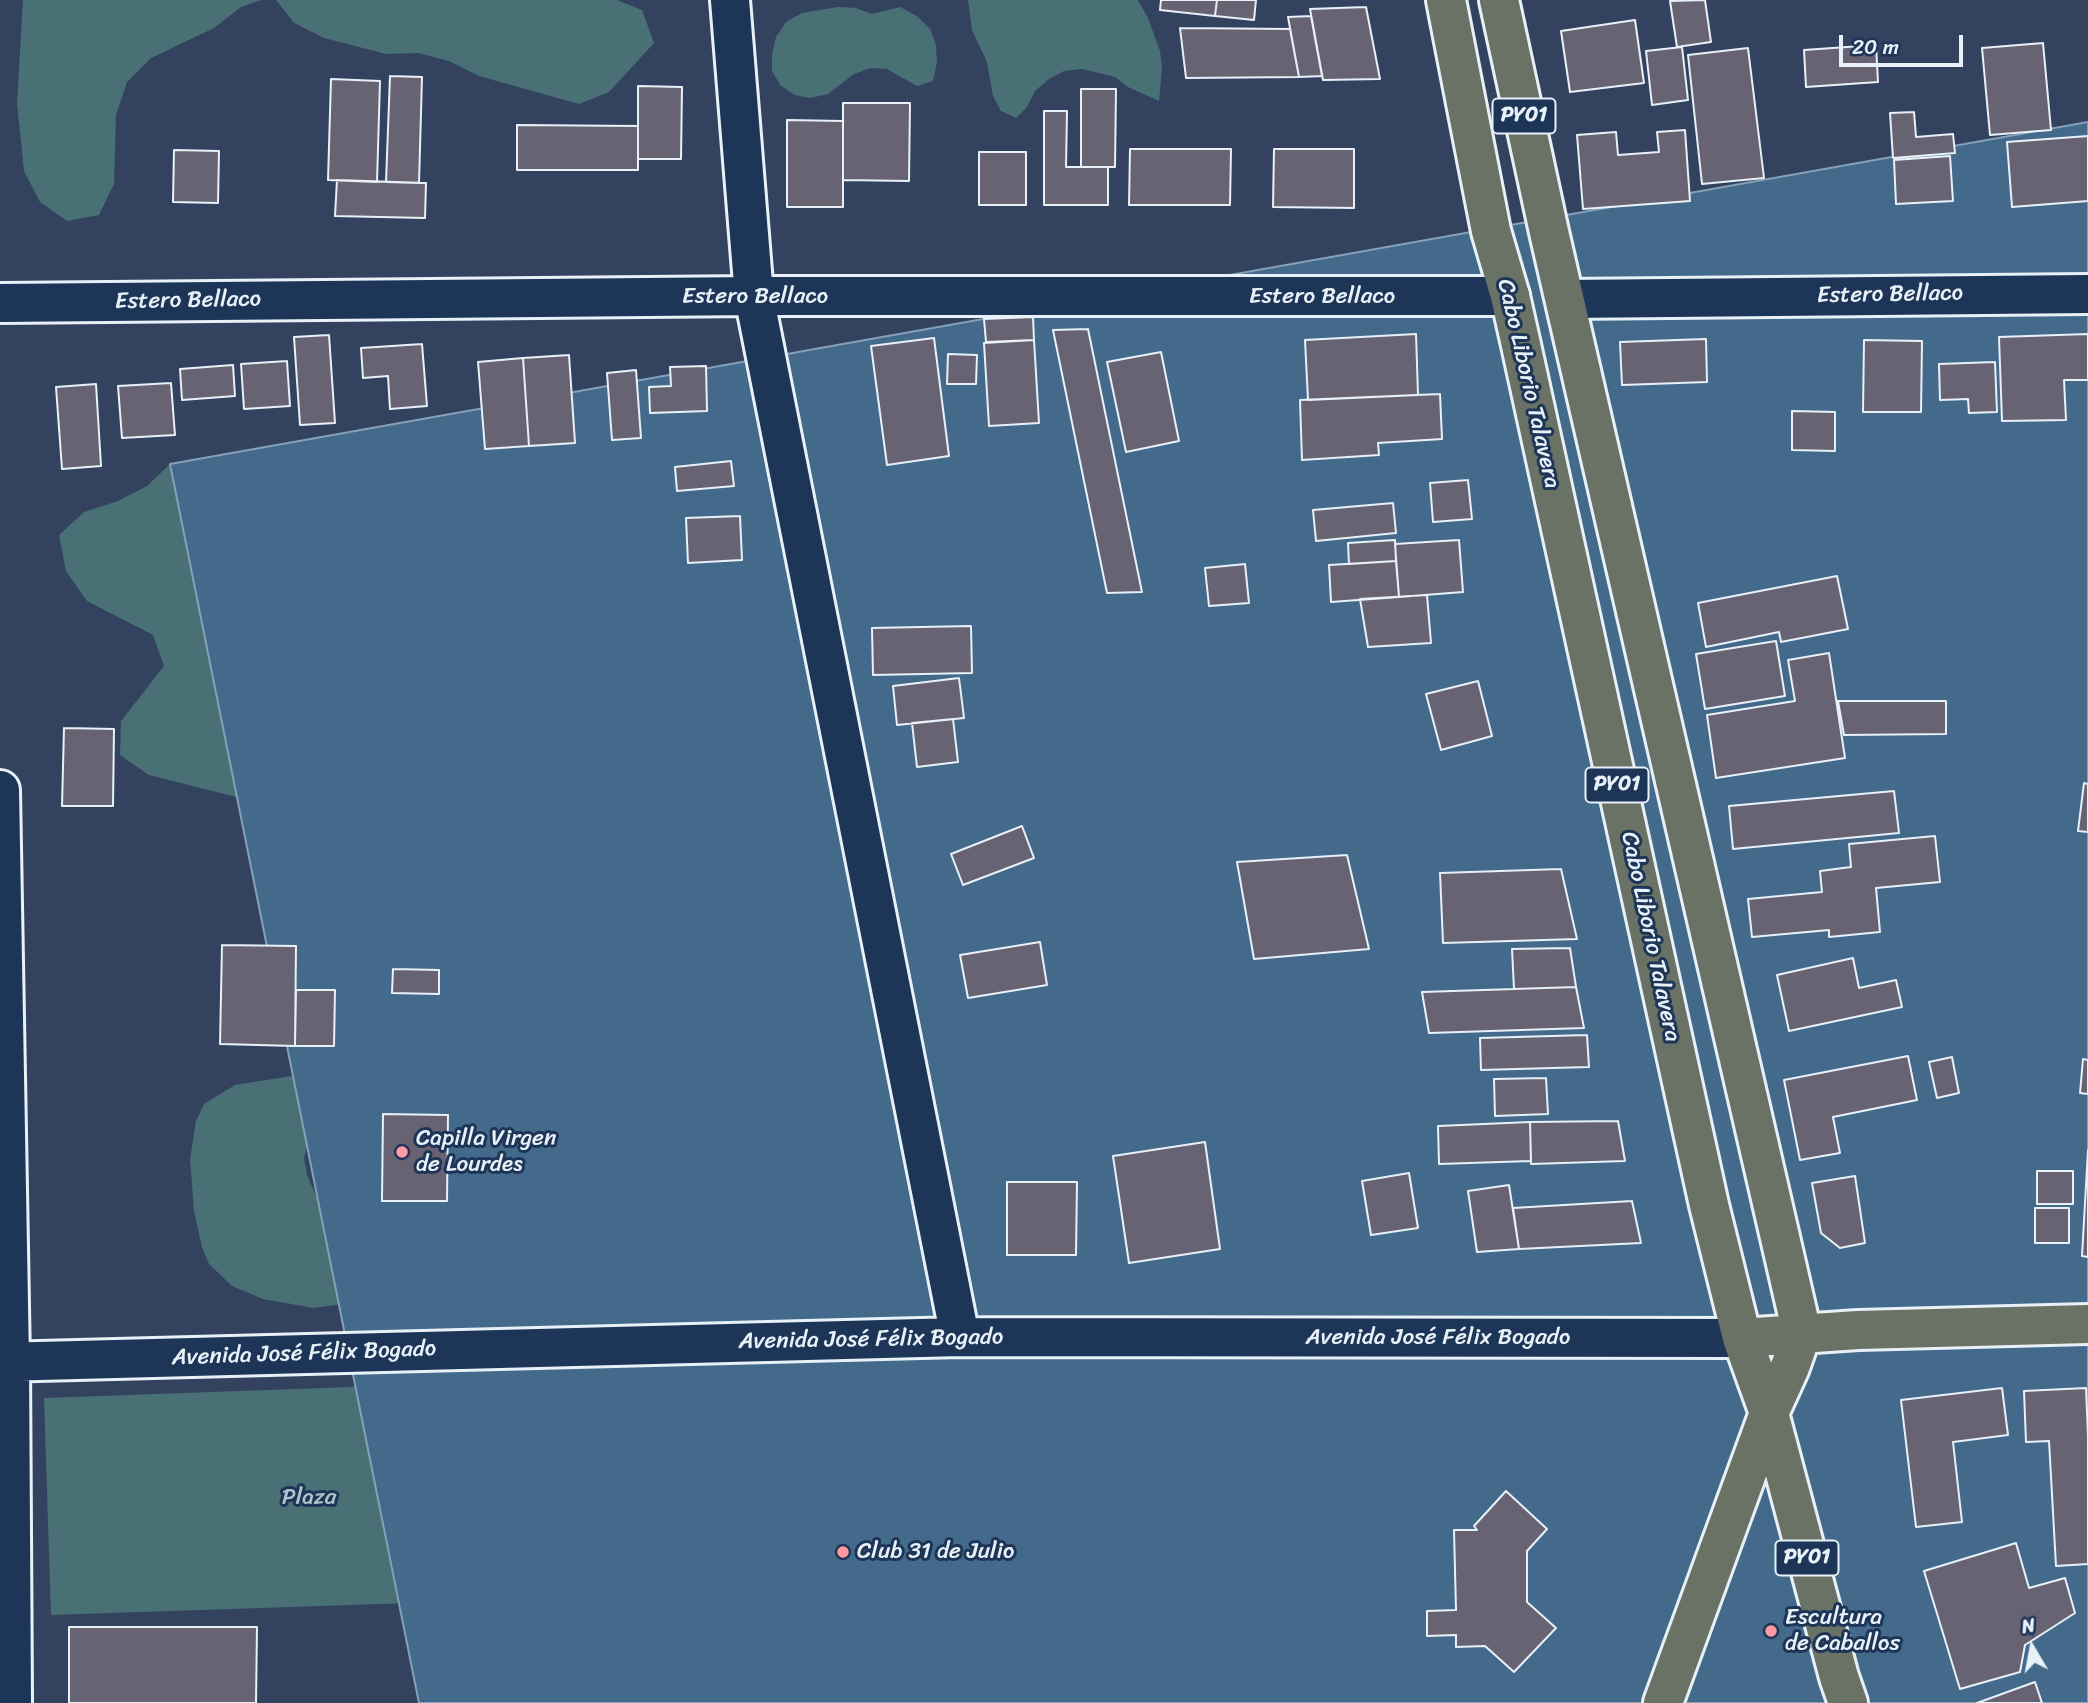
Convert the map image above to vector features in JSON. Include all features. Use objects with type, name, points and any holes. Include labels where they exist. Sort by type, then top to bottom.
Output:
[{"type":"highway","name":"Cabo Liborio Talavera","points":[[1446,0],[1491,232],[1510,296],[1709,1205],[1742,1338],[1769,1413],[1848,1703]]},
{"type":"highway","name":"PY01","points":[[1499,0],[1802,1333]]},
{"type":"highway","points":[[1742,1338],[1858,1330],[2088,1324]]},
{"type":"highway","points":[[1663,1703],[1769,1413],[1802,1333]]},
{"type":"street","points":[[730,0],[754,296],[960,1337]]},
{"type":"street","name":"Estero Bellaco","points":[[1566,299],[2088,293]]},
{"type":"street","name":"Estero Bellaco","points":[[0,303],[754,296],[1510,296]]},
{"type":"street","points":[[0,790],[5,1362],[12,1703]]},
{"type":"street","name":"Avenida José Félix Bogado","points":[[5,1362],[960,1337],[1742,1338]]},
{"type":"green space","points":[[23,0],[261,0],[241,7],[214,28],[151,58],[127,82],[116,115],[114,184],[99,215],[67,221],[40,202],[24,171],[17,103]]},
{"type":"green space","points":[[276,0],[617,0],[642,10],[654,43],[609,92],[579,104],[479,76],[449,61],[418,53],[386,54],[324,38],[294,23]]},
{"type":"green space","points":[[968,0],[1138,0],[1160,51],[1162,68],[1159,101],[1128,87],[1115,77],[1082,69],[1064,71],[1049,79],[1035,91],[1027,107],[1016,118],[1001,111],[993,96],[987,62],[972,30]]},
{"type":"green space","points":[[838,7],[856,8],[872,14],[900,7],[917,16],[930,29],[936,45],[937,62],[933,81],[917,86],[887,69],[871,68],[854,74],[828,94],[810,98],[795,95],[781,86],[772,71],[772,54],[776,37],[786,22],[802,13]]},
{"type":"green space","points":[[170,464],[232,498],[256,802],[149,775],[120,755],[121,721],[164,666],[153,635],[87,601],[66,571],[59,535],[84,512],[118,501],[147,486]]},
{"type":"green space","points":[[342,1068],[313,1126],[304,1158],[307,1175],[322,1209],[385,1298],[314,1308],[263,1299],[232,1286],[209,1264],[202,1247],[194,1211],[190,1159],[196,1121],[204,1104],[235,1085]]},
{"type":"green space","name":"Plaza","points":[[463,1383],[471,1601],[51,1615],[44,1398]]},
{"type":"water","points":[[2088,122],[2088,1703],[419,1703],[170,464]]},
{"type":"building","points":[[1161,0],[1217,0],[1215,16],[1160,10]]},
{"type":"building","points":[[1217,0],[1256,0],[1254,20],[1215,16]]},
{"type":"building","points":[[1705,0],[1711,42],[1677,47],[1670,1]]},
{"type":"building","points":[[1366,7],[1380,79],[1323,80],[1310,9]]},
{"type":"building","points":[[1311,16],[1322,76],[1299,77],[1288,17]]},
{"type":"building","points":[[1635,20],[1644,83],[1570,92],[1561,31]]},
{"type":"building","points":[[1180,28],[1290,29],[1299,77],[1186,78]]},
{"type":"building","points":[[2043,43],[2051,130],[1990,135],[1982,48]]},
{"type":"building","points":[[1876,45],[1878,82],[1806,87],[1804,50]]},
{"type":"building","points":[[1682,47],[1688,100],[1652,105],[1646,51]]},
{"type":"building","points":[[1748,48],[1764,178],[1702,184],[1688,55]]},
{"type":"building","points":[[390,76],[422,77],[419,183],[386,182]]},
{"type":"building","points":[[331,79],[380,81],[377,182],[328,180]]},
{"type":"building","points":[[638,86],[682,87],[681,159],[638,159]]},
{"type":"building","points":[[1081,89],[1116,89],[1115,167],[1081,167]]},
{"type":"building","points":[[843,103],[910,103],[909,181],[843,180]]},
{"type":"building","points":[[1044,111],[1067,111],[1066,167],[1108,167],[1108,205],[1044,205]]},
{"type":"building","points":[[1914,112],[1916,137],[1953,134],[1955,153],[1893,158],[1890,113]]},
{"type":"building","points":[[787,120],[843,121],[843,207],[787,207]]},
{"type":"building","points":[[517,125],[638,126],[638,170],[517,170]]},
{"type":"building","points":[[1685,130],[1690,201],[1583,209],[1577,135],[1616,132],[1618,155],[1659,152],[1657,132]]},
{"type":"building","points":[[2088,136],[2088,201],[2012,207],[2007,142]]},
{"type":"building","points":[[1130,149],[1231,149],[1230,205],[1129,205]]},
{"type":"building","points":[[1274,149],[1354,149],[1354,208],[1273,207]]},
{"type":"building","points":[[174,150],[219,151],[218,203],[173,202]]},
{"type":"building","points":[[979,152],[1026,152],[1026,205],[979,205]]},
{"type":"building","points":[[1950,156],[1953,201],[1896,204],[1894,160]]},
{"type":"building","points":[[337,180],[426,183],[425,218],[335,216]]},
{"type":"building","points":[[1033,317],[1034,340],[986,342],[984,319]]},
{"type":"building","points":[[1088,329],[1142,592],[1107,593],[1053,330]]},
{"type":"building","points":[[1416,334],[1418,395],[1308,400],[1305,340]]},
{"type":"building","points":[[2088,334],[2088,380],[2064,380],[2066,420],[2002,421],[1999,337]]},
{"type":"building","points":[[329,335],[335,423],[300,425],[294,337]]},
{"type":"building","points":[[934,338],[949,456],[887,465],[871,346]]},
{"type":"building","points":[[1706,339],[1707,382],[1622,385],[1620,342]]},
{"type":"building","points":[[1034,340],[1039,423],[989,426],[984,343]]},
{"type":"building","points":[[1864,340],[1922,341],[1921,412],[1863,412]]},
{"type":"building","points":[[422,344],[427,406],[390,409],[388,376],[363,378],[361,348]]},
{"type":"building","points":[[1161,352],[1179,441],[1126,452],[1107,362]]},
{"type":"building","points":[[948,354],[977,355],[976,384],[947,384]]},
{"type":"building","points":[[569,355],[575,443],[529,446],[523,358]]},
{"type":"building","points":[[523,358],[529,446],[485,449],[478,362]]},
{"type":"building","points":[[287,361],[290,406],[244,409],[241,364]]},
{"type":"building","points":[[1995,362],[1997,412],[1969,413],[1968,399],[1940,400],[1939,364]]},
{"type":"building","points":[[233,365],[235,396],[182,400],[180,369]]},
{"type":"building","points":[[706,366],[707,411],[650,413],[649,387],[671,386],[670,367]]},
{"type":"building","points":[[636,370],[641,438],[612,440],[607,373]]},
{"type":"building","points":[[171,383],[175,435],[122,438],[118,386]]},
{"type":"building","points":[[96,384],[101,466],[62,469],[56,387]]},
{"type":"building","points":[[1440,394],[1442,439],[1378,443],[1379,455],[1302,460],[1300,400]]},
{"type":"building","points":[[1792,411],[1835,412],[1835,451],[1792,450]]},
{"type":"building","points":[[731,461],[734,486],[677,491],[675,467]]},
{"type":"building","points":[[1468,480],[1472,519],[1433,522],[1430,483]]},
{"type":"building","points":[[1393,503],[1396,533],[1316,541],[1313,510]]},
{"type":"building","points":[[740,516],[742,560],[688,563],[686,518]]},
{"type":"building","points":[[1395,540],[1396,561],[1349,564],[1348,543]]},
{"type":"building","points":[[1459,540],[1463,592],[1399,597],[1395,544]]},
{"type":"building","points":[[1396,561],[1399,597],[1331,602],[1329,565]]},
{"type":"building","points":[[1245,564],[1249,603],[1209,606],[1205,568]]},
{"type":"building","points":[[1837,576],[1848,629],[1781,642],[1779,632],[1706,647],[1698,603]]},
{"type":"building","points":[[1427,595],[1431,643],[1368,647],[1360,599]]},
{"type":"building","points":[[971,626],[972,673],[873,675],[872,628]]},
{"type":"building","points":[[1776,641],[1785,696],[1705,709],[1696,654]]},
{"type":"building","points":[[1829,653],[1845,758],[1716,778],[1707,715],[1795,701],[1788,660]]},
{"type":"building","points":[[959,678],[964,718],[897,725],[893,686]]},
{"type":"building","points":[[1478,681],[1492,736],[1441,750],[1426,694]]},
{"type":"building","points":[[1838,701],[1946,701],[1946,734],[1844,735]]},
{"type":"building","points":[[953,719],[958,762],[917,767],[912,723]]},
{"type":"building","points":[[64,728],[114,729],[113,806],[62,806]]},
{"type":"building","points":[[2084,783],[2088,784],[2088,832],[2078,831]]},
{"type":"building","points":[[1894,791],[1899,833],[1733,849],[1729,806]]},
{"type":"building","points":[[1022,826],[1034,858],[963,885],[951,854]]},
{"type":"building","points":[[1935,836],[1940,882],[1876,888],[1880,932],[1829,937],[1829,930],[1752,937],[1748,899],[1822,892],[1820,871],[1851,867],[1849,844]]},
{"type":"building","points":[[1347,855],[1369,949],[1254,959],[1237,862]]},
{"type":"building","points":[[1561,869],[1577,939],[1443,943],[1440,873]]},
{"type":"building","points":[[1040,942],[1047,985],[968,998],[960,955]]},
{"type":"building","points":[[222,945],[296,946],[295,1046],[220,1044]]},
{"type":"building","points":[[1570,948],[1576,987],[1514,989],[1512,949]]},
{"type":"building","points":[[1853,958],[1859,988],[1896,980],[1902,1007],[1789,1031],[1777,975]]},
{"type":"building","points":[[393,969],[439,970],[439,994],[392,993]]},
{"type":"building","points":[[1576,987],[1584,1028],[1429,1033],[1422,992]]},
{"type":"building","points":[[296,990],[335,990],[334,1046],[295,1046]]},
{"type":"building","points":[[1587,1035],[1589,1067],[1481,1070],[1480,1038]]},
{"type":"building","points":[[1908,1056],[1917,1100],[1833,1117],[1840,1153],[1800,1160],[1784,1080]]},
{"type":"building","points":[[1952,1057],[1959,1093],[1937,1098],[1929,1062]]},
{"type":"building","points":[[2083,1059],[2088,1060],[2088,1094],[2080,1093]]},
{"type":"building","points":[[1546,1078],[1548,1114],[1495,1116],[1494,1079]]},
{"type":"building","points":[[383,1114],[448,1115],[447,1201],[382,1201]]},
{"type":"building","points":[[1618,1121],[1625,1161],[1531,1164],[1530,1122]]},
{"type":"building","points":[[1530,1122],[1531,1161],[1439,1164],[1438,1126]]},
{"type":"building","points":[[1205,1142],[1220,1249],[1129,1263],[1113,1156]]},
{"type":"building","points":[[2088,1150],[2088,1257],[2082,1256]]},
{"type":"building","points":[[2037,1171],[2073,1171],[2073,1204],[2037,1204]]},
{"type":"building","points":[[1409,1173],[1418,1228],[1371,1235],[1362,1181]]},
{"type":"building","points":[[1855,1176],[1865,1243],[1840,1248],[1821,1233],[1812,1183]]},
{"type":"building","points":[[1007,1182],[1077,1182],[1076,1255],[1007,1255]]},
{"type":"building","points":[[1509,1185],[1519,1249],[1477,1252],[1468,1191]]},
{"type":"building","points":[[1632,1201],[1641,1243],[1519,1249],[1513,1208]]},
{"type":"building","points":[[2035,1208],[2069,1208],[2069,1243],[2035,1243]]},
{"type":"building","points":[[2002,1388],[2008,1435],[1953,1442],[1962,1522],[1916,1527],[1901,1400]]},
{"type":"building","points":[[2086,1388],[2088,1564],[2056,1566],[2049,1441],[2026,1442],[2024,1391]]},
{"type":"building","points":[[1506,1491],[1547,1529],[1527,1551],[1527,1602],[1556,1628],[1514,1672],[1485,1646],[1456,1647],[1456,1635],[1427,1636],[1427,1611],[1456,1610],[1454,1530],[1477,1530],[1474,1526]]},
{"type":"building","points":[[2016,1543],[2029,1588],[2065,1578],[2075,1613],[2025,1645],[2020,1672],[1960,1689],[1924,1571]]},
{"type":"building","points":[[69,1627],[257,1627],[256,1703],[69,1703]]},
{"type":"building","points":[[2035,1682],[2042,1703],[1977,1703]]},
{"type":"place","name":"Capilla Virgen de Lourdes","points":[[402,1152]]},
{"type":"place","name":"Club 31 de Julio","points":[[843,1552]]},
{"type":"place","name":"Escultura de Caballos","points":[[1771,1631]]}]
